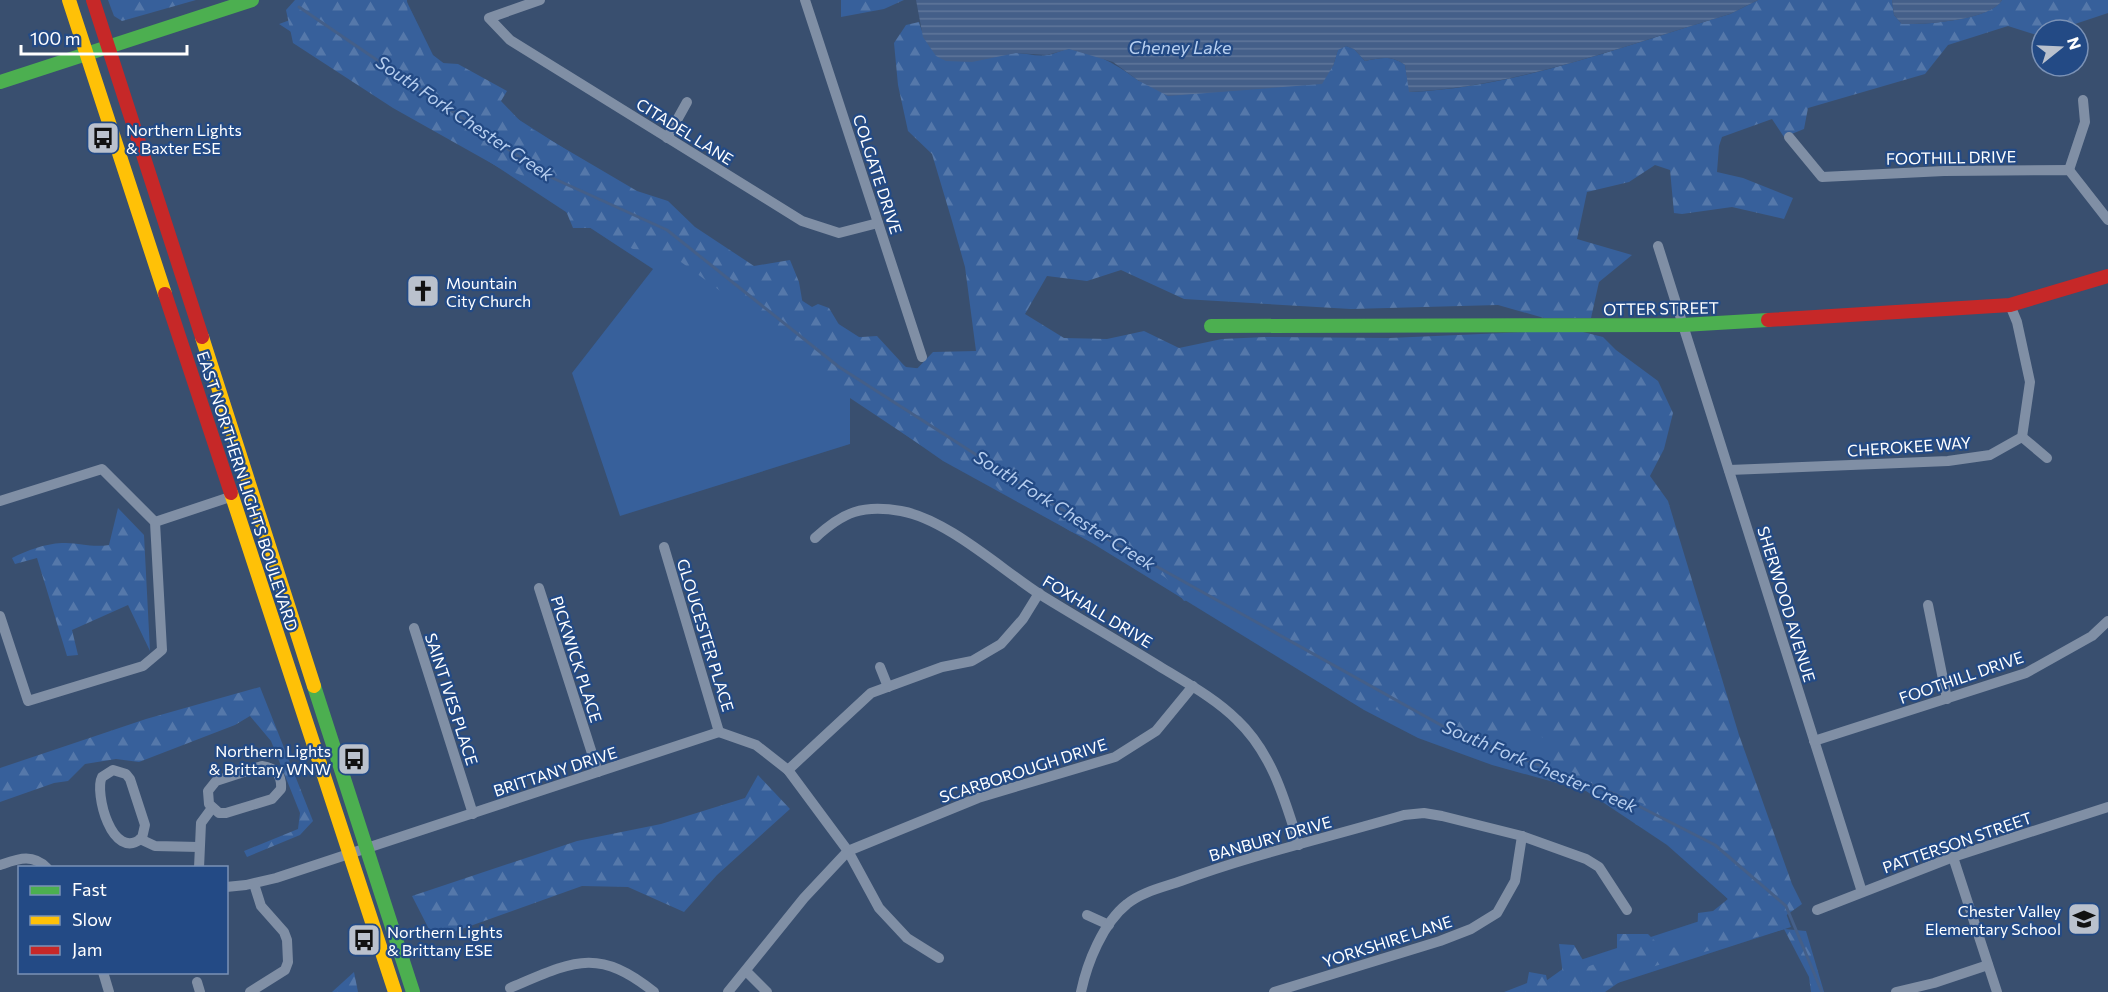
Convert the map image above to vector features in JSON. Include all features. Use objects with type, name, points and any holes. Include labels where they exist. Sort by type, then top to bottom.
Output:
[{"type":"main road","name":"EAST NORTHERN LIGHTS BOULEVARD","points":[[69,0],[395,992]]},
{"type":"main road","name":"EAST NORTHERN LIGHTS BOULEVARD","points":[[93,0],[413,992]]},
{"type":"main road","points":[[0,82],[252,0]]},
{"type":"main road","name":"OTTER STREET","points":[[1211,326],[1683,325],[2010,305],[2108,276]]},
{"type":"street","name":"CITADEL LANE","points":[[540,0],[489,18],[510,40],[802,221],[839,233],[878,223]]},
{"type":"street","name":"COLGATE DRIVE","points":[[805,0],[922,357]]},
{"type":"street","points":[[2083,100],[2085,122],[2069,170],[2108,220]]},
{"type":"street","points":[[667,138],[687,102]]},
{"type":"street","name":"FOOTHILL DRIVE","points":[[1789,137],[1821,177],[1944,171],[2069,170]]},
{"type":"street","name":"SHERWOOD AVENUE","points":[[1658,246],[1862,892]]},
{"type":"street","points":[[2010,305],[2017,322],[2030,382],[2022,437],[2047,458]]},
{"type":"street","name":"CHEROKEE WAY","points":[[1729,470],[1948,460],[1990,455],[2022,437]]},
{"type":"street","points":[[0,501],[102,469],[154,522],[162,650],[143,666],[28,701],[0,616]]},
{"type":"street","points":[[154,522],[232,496]]},
{"type":"street","name":"FOXHALL DRIVE","points":[[815,538],[834,521],[871,507],[904,512],[941,527],[1039,593],[1193,686],[1237,719],[1263,750],[1285,799],[1299,845]]},
{"type":"street","name":"GLOUCESTER PLACE","points":[[664,548],[719,732]]},
{"type":"street","name":"PICKWICK PLACE","points":[[538,588],[598,772]]},
{"type":"street","points":[[788,770],[871,693],[942,668],[972,661],[1000,644],[1023,619],[1039,593]]},
{"type":"street","points":[[1928,605],[1947,699]]},
{"type":"street","name":"FOOTHILL DRIVE","points":[[1814,741],[2026,673],[2092,636],[2108,621]]},
{"type":"street","name":"SAINT IVES PLACE","points":[[414,628],[473,814]]},
{"type":"street","points":[[880,667],[888,687]]},
{"type":"street","name":"SCARBOROUGH DRIVE","points":[[728,992],[804,898],[848,851],[978,798],[1115,757],[1156,731],[1193,686]]},
{"type":"street","points":[[719,732],[756,745],[788,770],[848,851],[879,908],[907,938],[939,958]]},
{"type":"street","name":"BRITTANY DRIVE","points":[[228,886],[254,884],[367,850],[719,732]]},
{"type":"street","points":[[262,766],[275,770],[279,775],[281,789],[272,799],[226,813],[212,808],[207,798],[208,791],[216,781],[262,766]]},
{"type":"street","points":[[120,771],[130,779],[145,825],[140,839],[130,844],[123,844],[113,835],[98,789],[98,783],[107,772],[120,771]]},
{"type":"street","name":"PATTERSON STREET","points":[[1817,910],[1953,857],[2108,807]]},
{"type":"street","points":[[199,866],[201,823],[212,808]]},
{"type":"street","name":"BANBURY DRIVE","points":[[1081,992],[1091,961],[1109,925],[1127,904],[1147,893],[1215,868],[1404,815],[1424,813],[1522,836],[1586,859],[1599,867],[1626,910]]},
{"type":"street","name":"YORKSHIRE LANE","points":[[1274,992],[1440,941],[1471,929],[1497,913],[1515,881],[1522,836]]},
{"type":"street","points":[[140,839],[155,846],[200,847]]},
{"type":"street","points":[[0,865],[26,857],[34,858],[46,866]]},
{"type":"street","points":[[1953,857],[1997,992]]},
{"type":"street","points":[[250,992],[285,970],[288,962],[288,947],[284,932],[261,906],[254,884]]},
{"type":"street","points":[[1088,915],[1109,925]]},
{"type":"street","points":[[510,988],[542,975],[592,961],[625,971],[654,992]]},
{"type":"street","points":[[1896,992],[1934,983],[1989,965]]},
{"type":"street","points":[[746,971],[767,992]]},
{"type":"street","points":[[104,974],[109,992]]},
{"type":"green space","points":[[108,0],[196,0],[122,21],[114,16]]},
{"type":"green space","points":[[295,0],[407,0],[408,20],[427,62],[458,64],[507,91],[501,101],[523,124],[637,191],[668,201],[695,227],[754,266],[790,260],[799,282],[804,311],[818,304],[829,308],[847,338],[877,336],[912,374],[933,352],[976,351],[965,267],[952,221],[932,154],[908,131],[898,85],[894,43],[906,25],[919,22],[926,40],[935,52],[945,59],[956,61],[1015,53],[1043,55],[1066,49],[1078,50],[1106,60],[1139,81],[1333,66],[1338,49],[1346,46],[1354,49],[1365,61],[1381,58],[1405,65],[1410,92],[1492,82],[1572,63],[1730,14],[1758,0],[1892,0],[1894,15],[1902,24],[1940,22],[1971,17],[1995,7],[2002,0],[2108,0],[2108,13],[2090,19],[2030,18],[2030,33],[2008,26],[1948,45],[1925,74],[1808,108],[1804,129],[1784,137],[1772,119],[1722,137],[1717,172],[1743,178],[1793,198],[1784,219],[1732,207],[1682,214],[1674,213],[1670,170],[1655,165],[1629,182],[1587,192],[1577,239],[1632,255],[1599,282],[1591,318],[1544,318],[1498,305],[1351,309],[1184,299],[1121,270],[1087,281],[1047,276],[1025,314],[1064,338],[1107,339],[1144,331],[1179,348],[1222,339],[1265,337],[1390,338],[1575,330],[1603,337],[1616,350],[1658,381],[1673,413],[1664,449],[1650,476],[1668,501],[1739,735],[1792,884],[1802,904],[1781,919],[1784,929],[1634,972],[1605,992],[1504,992],[1527,983],[1529,972],[1546,975],[1548,985],[1565,990],[1559,944],[1574,945],[1587,967],[1617,955],[1617,934],[1648,934],[1661,947],[1697,948],[1698,913],[1713,911],[1728,899],[1678,844],[1635,824],[1644,804],[1549,766],[1556,750],[1566,747],[1534,734],[1476,736],[1419,731],[1351,697],[1294,652],[1275,640],[1250,609],[1214,595],[1184,601],[1166,578],[1127,552],[1070,531],[1009,492],[1002,493],[980,467],[968,465],[938,443],[922,446],[823,380],[783,337],[666,251],[633,249],[592,228],[573,228],[564,206],[541,182],[498,167],[393,108],[293,43],[286,10]]},
{"type":"green space","points":[[345,0],[406,0],[433,55],[510,114],[906,367],[1000,377],[1682,588],[1789,914],[1786,913],[1791,927],[1590,992],[1516,992],[1543,983],[1571,963],[1715,916],[1728,899],[1667,845],[1586,791],[1492,765],[1418,738],[1364,710],[1092,543],[943,461],[850,396],[850,444],[620,516],[572,373],[653,269],[279,24]]},
{"type":"green space","points":[[841,0],[904,0],[884,9],[841,17]]},
{"type":"green space","points":[[118,508],[144,535],[150,651],[128,605],[72,630],[78,655],[67,656],[37,558],[15,564],[12,558],[36,548],[55,544],[109,545]]},
{"type":"green space","points":[[260,687],[313,821],[300,835],[247,857],[244,851],[298,829],[300,813],[271,741],[250,716],[235,725],[139,762],[116,759],[85,764],[68,781],[54,783],[0,802],[0,768],[146,719]]},
{"type":"green space","points":[[758,775],[790,809],[717,875],[684,912],[628,887],[582,886],[434,939],[412,896],[577,841],[661,824],[745,798]]},
{"type":"green space","points":[[1784,929],[1806,931],[1824,992],[1811,992],[1809,977]]},
{"type":"green space","points":[[354,972],[358,992],[332,992]]},
{"type":"water","name":"Cheney Lake","points":[[916,0],[1758,0],[1730,14],[1611,51],[1491,82],[1409,92],[1405,65],[1381,58],[1365,61],[1354,49],[1346,46],[1338,50],[1333,66],[1322,84],[1168,96],[1139,81],[1113,62],[1069,49],[1047,55],[1016,53],[972,62],[946,61],[936,56],[923,37]]},
{"type":"water","points":[[1892,0],[2002,0],[1996,7],[1972,17],[1902,24],[1894,15]]},
{"type":"waterway","name":"South Fork Chester Creek","points":[[299,7],[546,175],[667,230],[839,367],[1111,541],[1455,733],[1615,794],[1715,845],[1786,906],[1822,992]]},
{"type":"traffic: fast","points":[[0,82],[252,0]]},
{"type":"traffic: fast","points":[[1211,326],[1683,325],[1768,320]]},
{"type":"traffic: fast","points":[[314,686],[413,992]]},
{"type":"traffic: slow","points":[[69,0],[165,294]]},
{"type":"traffic: slow","points":[[202,337],[314,686]]},
{"type":"traffic: slow","points":[[231,493],[395,992]]},
{"type":"traffic: jam","points":[[93,0],[202,337]]},
{"type":"traffic: jam","points":[[1768,320],[2010,305],[2108,276]]},
{"type":"traffic: jam","points":[[165,294],[231,493]]},
{"type":"place","name":"Northern Lights & Baxter ESE","points":[[103,138]]},
{"type":"place","name":"Mountain City Church","points":[[423,291]]},
{"type":"place","name":"Northern Lights & Brittany WNW","points":[[354,759]]},
{"type":"place","name":"Chester Valley Elementary School","points":[[2084,919]]},
{"type":"place","name":"Northern Lights & Brittany ESE","points":[[364,940]]}]
